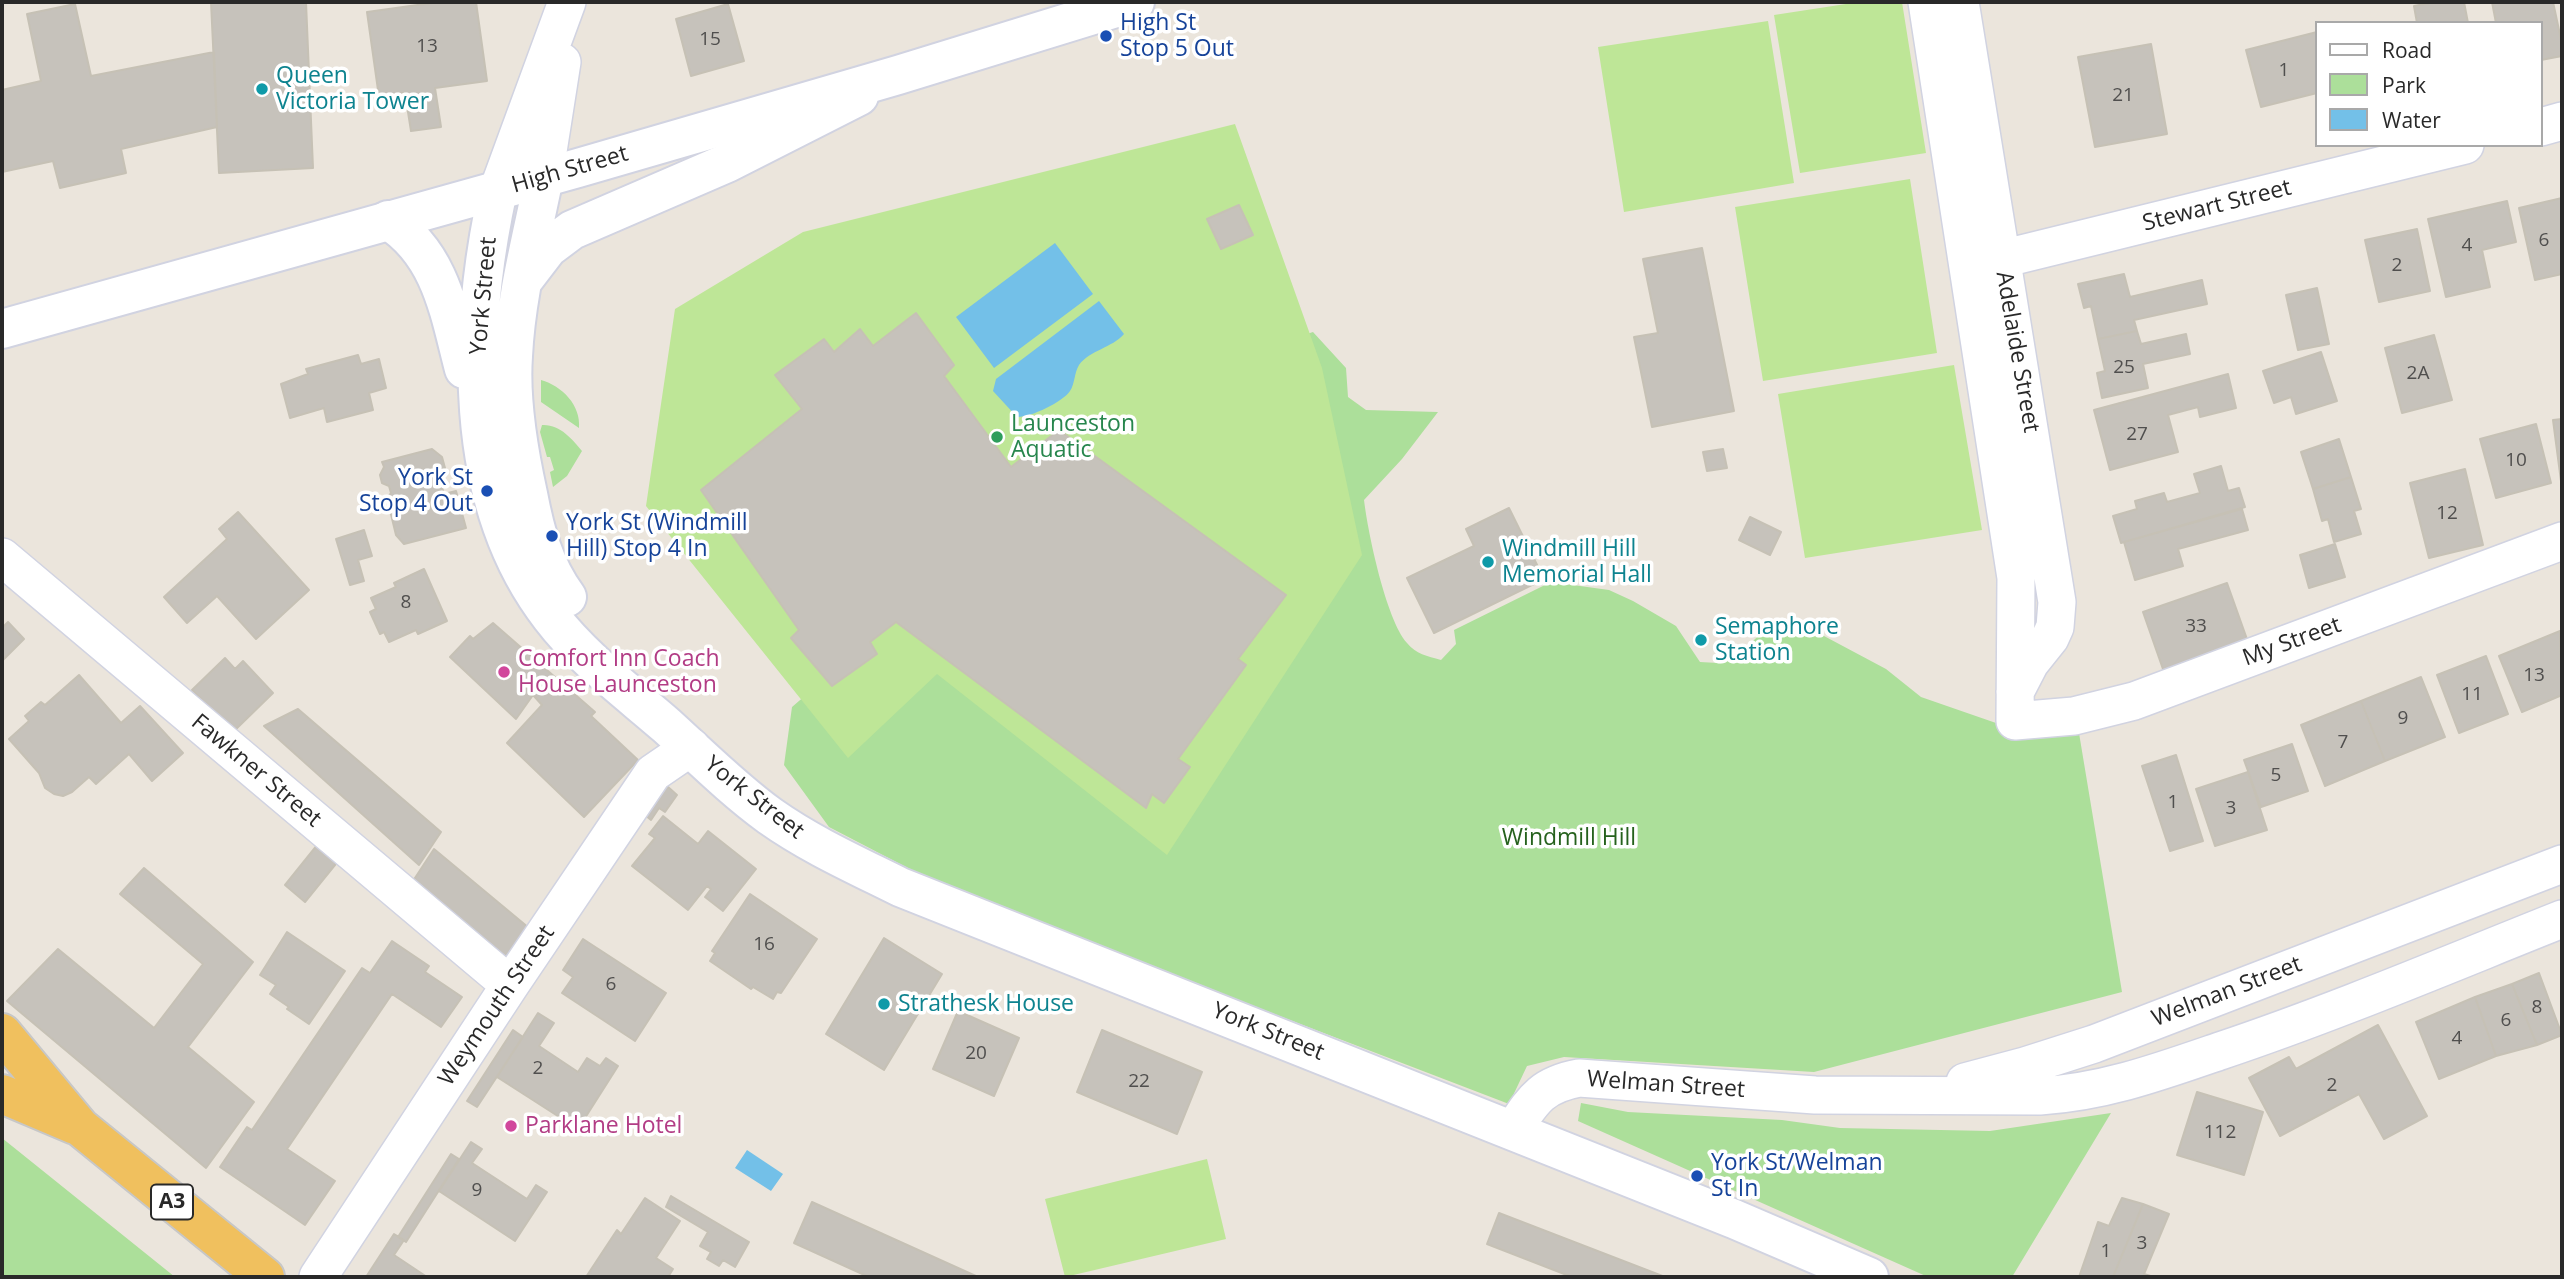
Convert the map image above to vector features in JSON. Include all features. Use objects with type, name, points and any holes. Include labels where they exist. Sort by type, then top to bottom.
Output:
[{"type":"highway","name":"A3","points":[[2,1033],[80,1127],[265,1277]]},
{"type":"highway","name":"A3","points":[[2,1094],[80,1127]]},
{"type":"street","points":[[544,177],[569,2]]},
{"type":"street","points":[[498,190],[569,2]]},
{"type":"street","name":"High Street","points":[[2,329],[898,75],[1135,2]]},
{"type":"street","name":"Adelaide Street","points":[[1927,2],[1985,263],[2029,422],[2057,602],[2055,627],[2050,638],[2022,675],[2015,707]]},
{"type":"street","name":"Adelaide Street","points":[[1960,2],[1985,263],[1993,429],[2016,578],[2015,707]]},
{"type":"street","points":[[520,286],[548,248],[572,230],[715,169],[898,75]]},
{"type":"street","points":[[2543,126],[2562,121]]},
{"type":"street","name":"Stewart Street","points":[[1985,263],[2457,147]]},
{"type":"street","name":"York Street","points":[[544,177],[520,286],[512,359],[524,477],[542,555],[561,590],[691,747]]},
{"type":"street","name":"York Street","points":[[498,190],[486,249],[477,325],[477,368],[482,438],[499,513],[512,553],[528,584],[552,619],[584,652],[768,814],[808,841],[900,887],[1513,1130],[1869,1277]]},
{"type":"street","points":[[388,220],[416,242],[440,283],[482,438]]},
{"type":"street","points":[[1993,429],[2029,422]]},
{"type":"street","points":[[2007,523],[2044,517]]},
{"type":"street","name":"My Street","points":[[2015,707],[2074,716],[2134,701],[2562,541]]},
{"type":"street","name":"Fawkner Street","points":[[2,557],[510,985]]},
{"type":"street","points":[[2016,578],[2053,570]]},
{"type":"street","name":"Weymouth Street","points":[[318,1277],[653,773],[691,747]]},
{"type":"street","name":"Welman Street","points":[[1884,1095],[1976,1080],[2094,1044],[2562,864]]},
{"type":"street","name":"Welman Street","points":[[1513,1130],[1537,1094],[1560,1082],[1579,1078],[1815,1095],[2040,1096],[2109,1088],[2290,1027],[2562,919]]},
{"type":"green space","points":[[1859,2],[1902,2],[1926,153],[1800,173],[1774,15]]},
{"type":"green space","points":[[1768,21],[1794,183],[1624,212],[1598,47]]},
{"type":"green space","name":"Launceston Aquatic","points":[[1235,124],[1322,368],[1362,555],[1167,855],[937,674],[848,758],[646,506],[675,309],[803,232]]},
{"type":"green space","points":[[1910,179],[1937,353],[1763,381],[1735,207]]},
{"type":"green space","name":"Windmill Hill","points":[[1313,332],[1346,368],[1348,397],[1366,410],[1438,412],[1402,459],[1364,500],[1369,533],[1385,596],[1399,631],[1414,650],[1441,660],[1456,644],[1454,630],[1551,582],[1609,590],[1633,601],[1676,626],[1700,662],[1718,663],[1735,658],[1772,623],[1794,620],[1886,669],[1921,697],[1996,723],[2078,727],[2122,992],[1814,1072],[1564,1057],[1527,1066],[1509,1104],[1008,912],[925,877],[829,827],[784,765],[792,707],[821,682],[1285,341]]},
{"type":"green space","points":[[1954,365],[1982,530],[1805,558],[1778,394]]},
{"type":"green space","points":[[541,380],[556,387],[569,398],[577,412],[579,428],[541,402]]},
{"type":"green space","points":[[542,425],[560,430],[582,451],[567,476],[553,487],[550,472],[554,470],[540,432]]},
{"type":"green space","points":[[1581,1103],[1628,1112],[1782,1120],[1840,1128],[1990,1131],[2111,1113],[2012,1277],[1928,1277],[1578,1121]]},
{"type":"green space","points":[[2,1138],[175,1277],[2,1277]]},
{"type":"green space","points":[[1207,1159],[1226,1239],[1065,1277],[1045,1199]]},
{"type":"water","points":[[1055,243],[1093,294],[994,368],[956,317]]},
{"type":"water","points":[[1099,301],[1124,334],[1079,365],[1070,391],[1060,400],[1037,412],[1017,417],[993,391],[996,379]]},
{"type":"water","points":[[747,1150],[783,1174],[771,1191],[735,1168]]},
{"type":"building","name":"Queen Victoria Tower","points":[[211,2],[306,2],[313,168],[219,173]]},
{"type":"building","points":[[439,2],[476,2],[487,81],[435,88],[441,127],[411,131],[405,93],[379,97],[367,12]]},
{"type":"building","points":[[2435,2],[2464,2],[2468,21],[2417,21],[2414,6]]},
{"type":"building","points":[[2492,2],[2553,2],[2562,56],[2543,60],[2543,21],[2496,21]]},
{"type":"building","points":[[75,4],[91,76],[214,52],[217,127],[121,149],[126,173],[60,188],[53,161],[2,172],[2,90],[41,81],[27,14]]},
{"type":"building","points":[[728,4],[744,61],[691,76],[676,19]]},
{"type":"building","points":[[2316,32],[2316,93],[2261,107],[2246,50]]},
{"type":"building","points":[[2151,44],[2167,134],[2095,147],[2078,57]]},
{"type":"building","points":[[2562,198],[2562,274],[2535,280],[2519,208]]},
{"type":"building","points":[[2507,201],[2516,242],[2482,250],[2490,287],[2446,297],[2428,219]]},
{"type":"building","points":[[1239,205],[1253,235],[1221,249],[1207,219]]},
{"type":"building","points":[[2417,229],[2430,291],[2379,302],[2365,240]]},
{"type":"building","points":[[1702,248],[1734,411],[1652,427],[1634,337],[1658,333],[1643,259]]},
{"type":"building","points":[[2124,274],[2130,297],[2202,280],[2207,304],[2134,320],[2137,331],[2098,339],[2091,306],[2084,308],[2078,284]]},
{"type":"building","points":[[2317,288],[2329,344],[2298,350],[2286,295]]},
{"type":"building","points":[[916,313],[954,365],[944,376],[1011,467],[1059,430],[1286,595],[1238,659],[1246,665],[1178,759],[1190,767],[1164,803],[1152,794],[1146,808],[896,622],[870,642],[877,654],[832,686],[791,638],[799,630],[701,490],[802,409],[775,375],[824,339],[834,352],[860,329],[873,346]]},
{"type":"building","points":[[2137,331],[2141,344],[2186,334],[2190,354],[2143,364],[2148,388],[2102,398],[2097,373],[2105,371],[2098,339]]},
{"type":"building","points":[[2434,335],[2452,400],[2402,413],[2385,348]]},
{"type":"building","points":[[2321,352],[2337,401],[2296,414],[2291,397],[2274,403],[2263,371]]},
{"type":"building","points":[[358,355],[361,364],[379,359],[386,388],[369,393],[373,410],[327,422],[324,408],[290,418],[281,384],[308,374],[306,369]]},
{"type":"building","points":[[2228,374],[2236,408],[2200,417],[2198,407],[2168,415],[2178,452],[2110,470],[2094,410]]},
{"type":"building","points":[[2562,419],[2562,481],[2561,481],[2553,420]]},
{"type":"building","points":[[2536,424],[2551,483],[2496,498],[2480,439]]},
{"type":"building","points":[[2339,439],[2351,477],[2313,489],[2301,452]]},
{"type":"building","points":[[432,449],[442,457],[445,468],[440,480],[444,494],[456,491],[466,528],[404,544],[396,535],[387,498],[391,493],[389,486],[382,483],[382,462]]},
{"type":"building","points":[[1723,449],[1727,468],[1707,471],[1703,452]]},
{"type":"building","points":[[2221,466],[2228,491],[2239,488],[2245,507],[2121,543],[2113,516],[2137,509],[2135,501],[2164,493],[2167,502],[2200,493],[2194,474]]},
{"type":"building","points":[[2465,469],[2483,545],[2429,558],[2410,483]]},
{"type":"building","points":[[2351,477],[2361,509],[2354,511],[2361,534],[2334,542],[2328,519],[2322,521],[2313,489]]},
{"type":"building","name":"Windmill Hill Memorial Hall","points":[[1509,508],[1544,579],[1434,633],[1407,578],[1474,546],[1466,529]]},
{"type":"building","points":[[2242,509],[2248,530],[2178,549],[2183,566],[2135,580],[2124,542]]},
{"type":"building","points":[[238,512],[309,590],[256,639],[217,596],[187,623],[164,597],[227,539],[219,529]]},
{"type":"building","points":[[1750,517],[1781,532],[1770,555],[1739,540]]},
{"type":"building","points":[[364,530],[372,556],[358,560],[364,581],[350,585],[336,539]]},
{"type":"building","points":[[2335,544],[2345,577],[2309,588],[2300,555]]},
{"type":"building","points":[[424,569],[447,621],[418,634],[416,630],[389,642],[384,632],[380,634],[370,612],[376,609],[371,598],[396,587],[394,583]]},
{"type":"building","points":[[2227,583],[2248,642],[2164,672],[2143,612]]},
{"type":"building","points":[[8,622],[24,639],[2,661],[2,628]]},
{"type":"building","points":[[493,623],[595,712],[591,716],[638,760],[584,817],[507,743],[542,705],[533,695],[516,719],[450,657],[470,636],[473,639]]},
{"type":"building","points":[[2560,631],[2562,695],[2522,712],[2499,656]]},
{"type":"building","points":[[2486,656],[2508,714],[2459,733],[2437,675]]},
{"type":"building","points":[[225,658],[235,669],[243,661],[273,693],[233,732],[192,690]]},
{"type":"building","points":[[79,675],[121,723],[140,706],[183,753],[152,781],[129,754],[96,784],[89,777],[63,796],[45,788],[39,773],[9,739],[29,721],[25,716],[41,702],[45,705]]},
{"type":"building","points":[[2421,677],[2445,737],[2385,761],[2361,701]]},
{"type":"building","points":[[2361,701],[2385,761],[2325,786],[2301,725]]},
{"type":"building","points":[[298,709],[441,832],[419,865],[264,726]]},
{"type":"building","points":[[2292,744],[2308,791],[2261,807],[2244,760]]},
{"type":"building","points":[[2176,755],[2203,841],[2170,851],[2142,766]]},
{"type":"building","points":[[2248,772],[2267,830],[2215,846],[2196,789]]},
{"type":"building","points":[[658,778],[677,795],[665,812],[659,808],[651,820],[638,809]]},
{"type":"building","points":[[663,816],[698,844],[708,831],[756,869],[723,911],[705,897],[711,889],[707,886],[688,910],[632,866],[655,838],[649,834]]},
{"type":"building","points":[[318,844],[339,860],[305,902],[285,885]]},
{"type":"building","points":[[434,849],[529,928],[507,961],[413,881]]},
{"type":"building","points":[[144,868],[253,962],[188,1047],[254,1102],[206,1168],[7,1001],[58,949],[154,1028],[203,964],[120,894]]},
{"type":"building","points":[[750,894],[817,939],[781,993],[777,992],[773,999],[753,987],[751,989],[710,961],[715,953],[712,951]]},
{"type":"building","points":[[287,932],[345,971],[309,1024],[270,994],[276,985],[260,975]]},
{"type":"building","name":"Strathesk House","points":[[884,938],[942,974],[884,1070],[826,1034]]},
{"type":"building","points":[[583,939],[666,993],[635,1041],[562,993],[573,977],[563,970]]},
{"type":"building","points":[[392,941],[429,966],[425,972],[462,997],[441,1027],[392,994],[287,1149],[335,1181],[305,1225],[220,1167],[247,1127],[252,1130],[362,968],[370,973]]},
{"type":"building","points":[[2539,973],[2562,1035],[2537,1045],[2512,984]]},
{"type":"building","points":[[2512,984],[2537,1045],[2496,1056],[2475,997]]},
{"type":"building","points":[[2475,997],[2496,1056],[2439,1079],[2416,1022]]},
{"type":"building","points":[[958,1011],[1019,1038],[994,1096],[933,1069]]},
{"type":"building","points":[[538,1013],[554,1023],[539,1046],[578,1072],[587,1058],[600,1066],[606,1058],[618,1066],[578,1129],[497,1077]]},
{"type":"building","points":[[2378,1025],[2427,1116],[2384,1139],[2359,1094],[2280,1136],[2249,1078],[2289,1057],[2296,1069]]},
{"type":"building","points":[[513,1030],[523,1037],[477,1107],[467,1101]]},
{"type":"building","points":[[1102,1030],[1202,1072],[1177,1134],[1077,1092]]},
{"type":"building","points":[[2197,1092],[2263,1112],[2244,1175],[2177,1155]]},
{"type":"building","points":[[471,1142],[482,1149],[472,1163],[527,1199],[536,1185],[547,1192],[515,1241],[439,1191]]},
{"type":"building","points":[[451,1154],[459,1159],[406,1242],[398,1237]]},
{"type":"building","points":[[671,1196],[749,1242],[735,1267],[723,1260],[719,1266],[707,1259],[711,1252],[700,1246],[708,1232],[666,1207]]},
{"type":"building","points":[[645,1198],[680,1221],[656,1258],[673,1269],[668,1277],[586,1277],[617,1230],[621,1234]]},
{"type":"building","points":[[2122,1198],[2143,1204],[2113,1277],[2079,1277],[2098,1222],[2109,1226]]},
{"type":"building","points":[[812,1202],[978,1277],[869,1277],[794,1243]]},
{"type":"building","points":[[2143,1204],[2169,1214],[2144,1274],[2154,1277],[2113,1277]]},
{"type":"building","points":[[1499,1213],[1665,1277],[1572,1277],[1487,1244]]},
{"type":"building","points":[[394,1234],[404,1240],[394,1255],[427,1277],[366,1277]]},
{"type":"place","name":"High St Stop 5 Out","points":[[1106,36]]},
{"type":"place","name":"Queen Victoria Tower","points":[[262,89]]},
{"type":"place","name":"Launceston Aquatic","points":[[997,437]]},
{"type":"place","name":"York St Stop 4 Out","points":[[487,491]]},
{"type":"place","name":"York St (Windmill Hill) Stop 4 In","points":[[552,536]]},
{"type":"place","name":"Windmill Hill Memorial Hall","points":[[1488,562]]},
{"type":"place","name":"Semaphore Station","points":[[1701,640]]},
{"type":"place","name":"Comfort Inn Coach House Launceston","points":[[504,672]]},
{"type":"place","name":"Strathesk House","points":[[884,1004]]},
{"type":"place","name":"Parklane Hotel","points":[[511,1126]]},
{"type":"place","name":"York St/Welman St In","points":[[1697,1176]]}]
